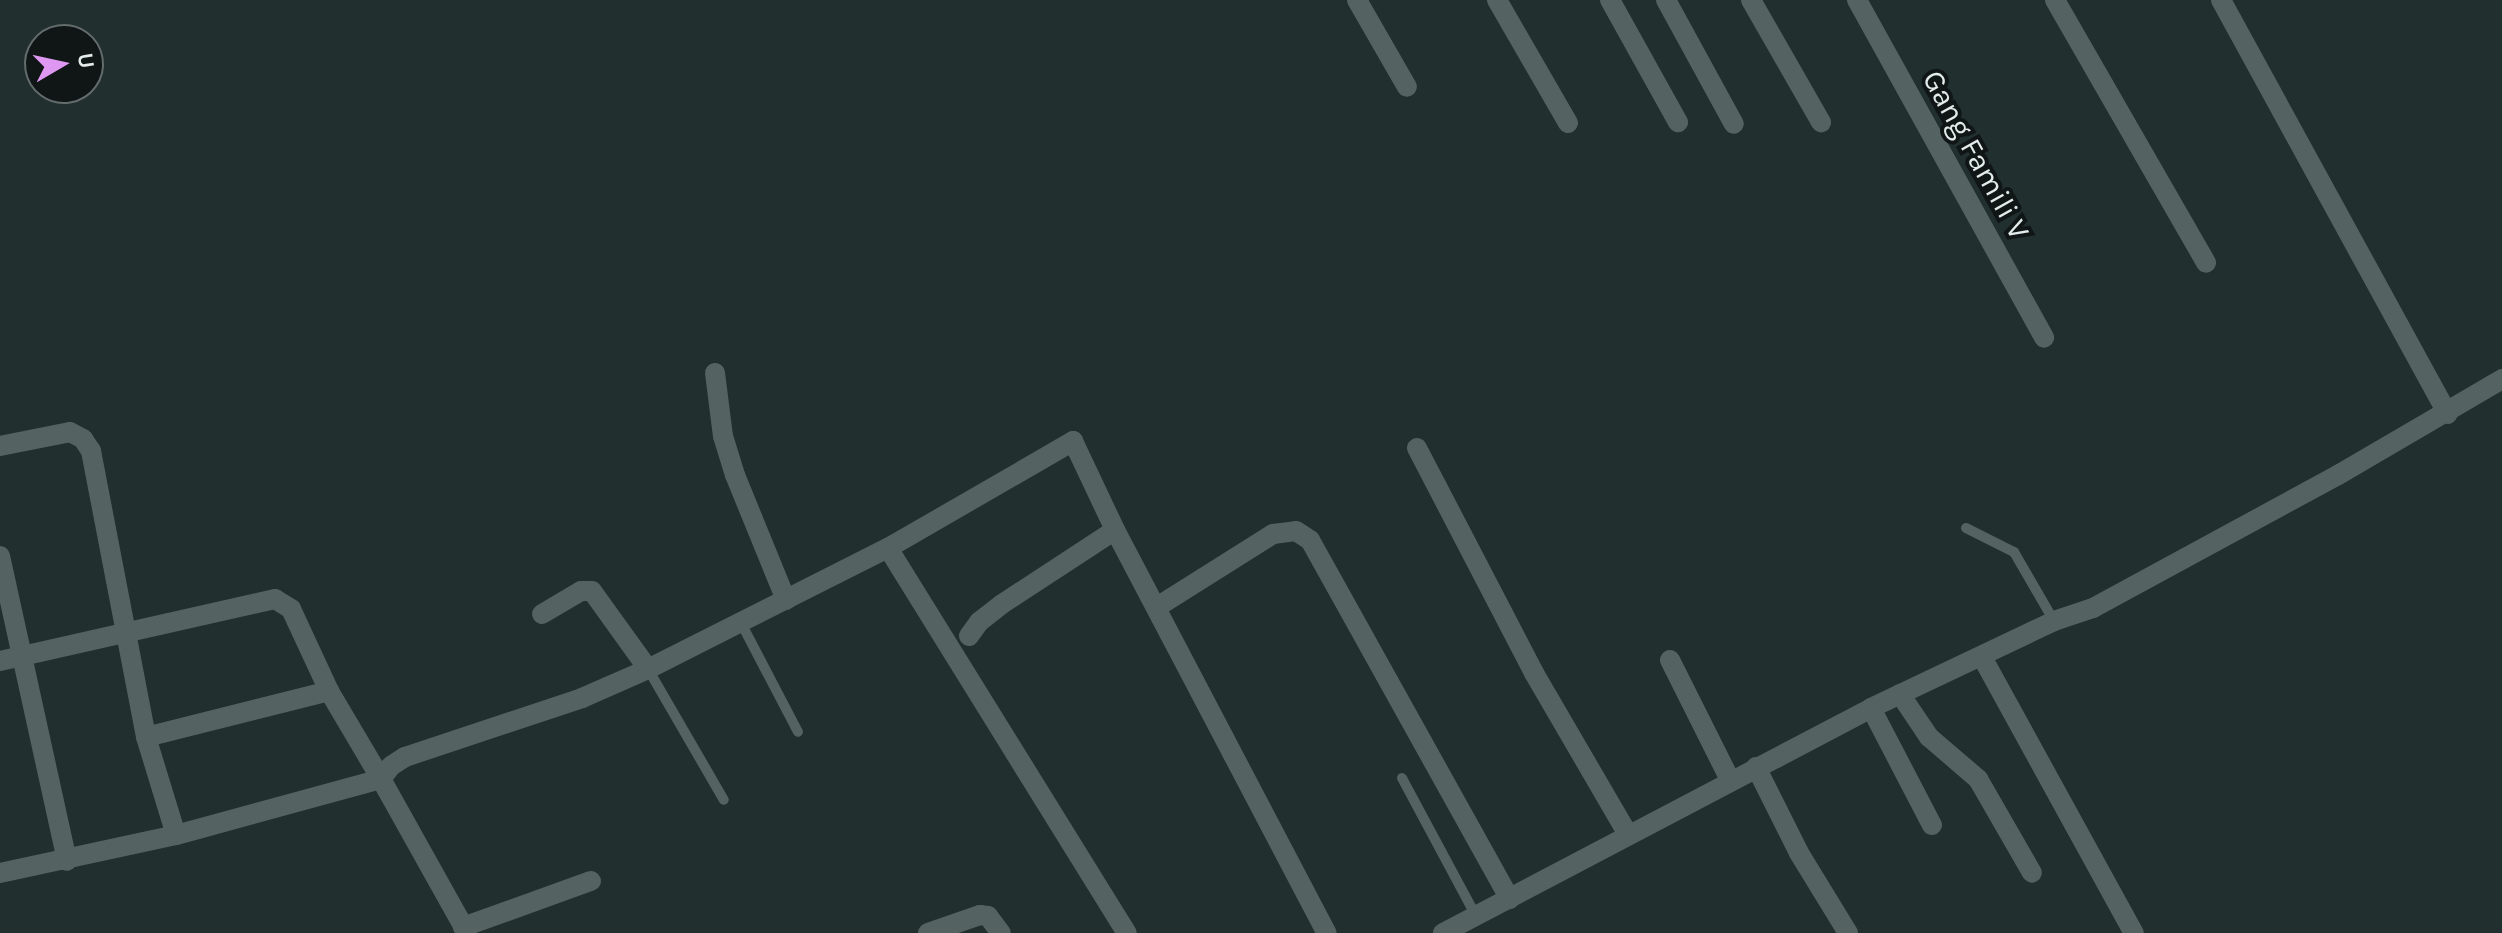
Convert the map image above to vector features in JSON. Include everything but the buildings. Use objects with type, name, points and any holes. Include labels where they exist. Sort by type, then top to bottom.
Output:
[{"type":"street","points":[[1357,0],[1407,87]]},
{"type":"street","points":[[1497,0],[1568,123]]},
{"type":"street","points":[[1610,0],[1678,122]]},
{"type":"street","points":[[1666,0],[1734,124]]},
{"type":"street","points":[[1751,0],[1821,122]]},
{"type":"street","name":"Gang Famili V","points":[[1857,0],[2044,338]]},
{"type":"street","points":[[2055,0],[2206,263]]},
{"type":"street","points":[[2221,0],[2448,414]]},
{"type":"street","points":[[715,373],[723,436],[731,462],[786,600]]},
{"type":"street","points":[[1443,933],[1627,833],[1871,708],[2054,621],[2093,608],[2448,414],[2502,379]]},
{"type":"street","points":[[0,446],[70,432],[83,439],[91,451],[146,737],[176,835]]},
{"type":"street","points":[[0,873],[67,861],[176,835],[381,779],[391,766],[413,754],[582,698],[648,669],[888,548],[1073,441],[1115,530],[1327,933]]},
{"type":"street","points":[[1417,448],[1534,673],[1627,833]]},
{"type":"street","points":[[969,636],[979,622],[1002,604],[1115,530]]},
{"type":"street","points":[[1157,607],[1273,534],[1296,531],[1310,540],[1510,899]]},
{"type":"street","points":[[888,548],[1127,933]]},
{"type":"street","points":[[0,556],[67,861]]},
{"type":"street","points":[[542,614],[581,591],[592,591],[648,669]]},
{"type":"street","points":[[0,661],[275,599],[291,609],[329,691],[465,930],[591,881]]},
{"type":"street","points":[[1982,657],[2134,933]]},
{"type":"street","points":[[1670,660],[1730,780]]},
{"type":"street","points":[[146,737],[329,691]]},
{"type":"street","points":[[1900,694],[1929,737],[1978,779],[2032,873]]},
{"type":"street","points":[[1871,708],[1932,825]]},
{"type":"street","points":[[1756,767],[1799,853],[1848,933]]},
{"type":"street","points":[[928,933],[980,915],[988,916],[1001,933]]},
{"type":"lane","points":[[1966,528],[2014,552],[2054,621]]},
{"type":"lane","points":[[740,621],[798,732]]},
{"type":"lane","points":[[648,669],[724,800]]},
{"type":"lane","points":[[1402,778],[1476,916]]}]
